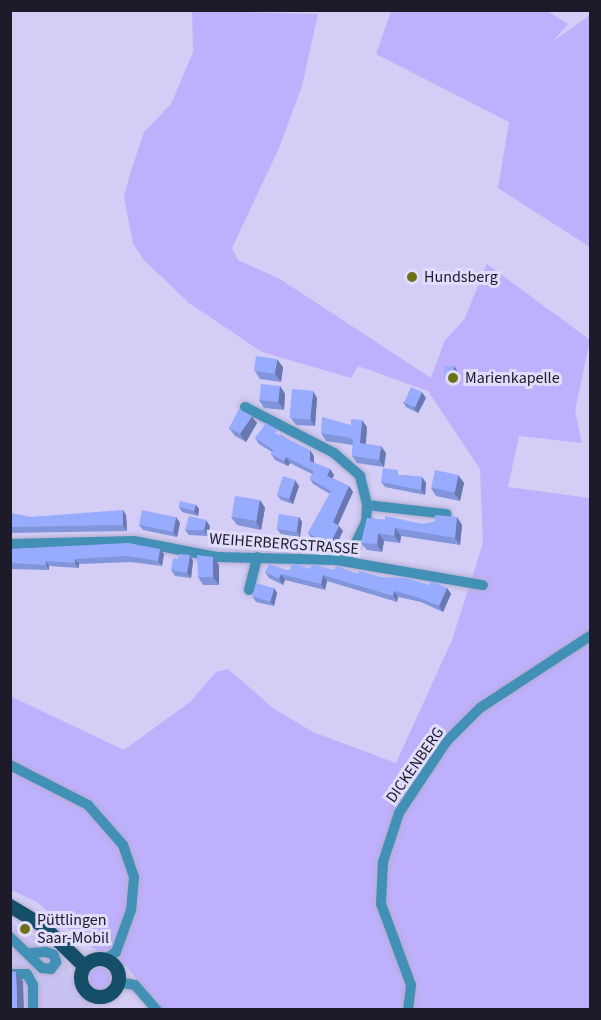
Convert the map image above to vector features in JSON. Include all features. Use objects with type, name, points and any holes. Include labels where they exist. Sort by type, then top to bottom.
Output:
[{"type":"main road","points":[[10,906],[43,926],[84,966]]},
{"type":"main road","points":[[104,960],[116,968],[118,982],[107,1003],[84,988],[81,973],[84,966],[104,960]]},
{"type":"street","points":[[245,407],[291,429],[353,467],[360,476],[367,505],[359,538],[351,553],[336,560]]},
{"type":"street","points":[[367,505],[446,514]]},
{"type":"street","name":"WEIHERBERGSTRASSE","points":[[10,544],[120,540],[216,557],[336,560],[483,585]]},
{"type":"street","points":[[249,590],[257,557]]},
{"type":"street","name":"DICKENBERG","points":[[408,1010],[411,985],[381,904],[383,862],[399,813],[446,742],[480,708],[591,636]]},
{"type":"street","points":[[10,765],[88,805],[109,824],[123,845],[134,877],[131,910],[116,952],[104,960]]},
{"type":"street","points":[[10,937],[31,953]]},
{"type":"street","points":[[10,974],[27,974],[33,985],[33,1010]]},
{"type":"street","points":[[118,982],[135,985],[157,1010]]},
{"type":"shaded area","points":[[192,11],[318,14],[302,86],[279,148],[232,248],[238,260],[280,279],[431,378],[445,340],[464,320],[487,264],[590,340],[575,411],[582,443],[519,436],[508,487],[590,498],[590,1009],[161,1009],[127,967],[84,943],[37,902],[11,890],[10,696],[124,750],[190,702],[216,672],[228,669],[274,709],[313,732],[396,763],[452,640],[483,543],[480,469],[428,391],[358,366],[351,378],[262,352],[189,303],[144,260],[133,244],[124,197],[144,132],[171,104],[193,52]]},
{"type":"shaded area","points":[[391,11],[547,11],[568,24],[553,41],[590,15],[590,247],[498,188],[509,122],[376,54]]},
{"type":"shaded area","points":[[10,922],[49,945],[68,965],[76,991],[96,1009],[11,1009]]},
{"type":"shaded area","points":[[100,968],[108,971],[111,979],[108,987],[100,990],[92,987],[89,979],[92,971]]},
{"type":"building","points":[[256,356],[277,359],[275,374],[254,371]]},
{"type":"building","points":[[445,366],[454,366],[454,379],[444,378]]},
{"type":"building","points":[[261,384],[280,386],[278,402],[259,400]]},
{"type":"building","points":[[411,387],[422,392],[415,407],[404,403]]},
{"type":"building","points":[[292,389],[313,391],[310,420],[289,418]]},
{"type":"building","points":[[239,409],[252,416],[240,434],[229,428]]},
{"type":"building","points":[[322,417],[351,425],[351,419],[362,420],[360,443],[381,446],[379,460],[352,456],[353,441],[350,438],[321,433]]},
{"type":"building","points":[[266,423],[277,430],[275,433],[310,450],[310,461],[330,469],[327,476],[349,486],[333,522],[339,526],[330,544],[308,533],[331,491],[310,479],[314,471],[286,457],[284,461],[271,454],[273,450],[255,438]]},
{"type":"building","points":[[383,468],[398,470],[398,475],[422,477],[421,490],[381,482]]},
{"type":"building","points":[[435,470],[458,475],[455,493],[431,488]]},
{"type":"building","points":[[283,476],[295,480],[289,499],[277,495]]},
{"type":"building","points":[[235,496],[260,500],[256,521],[232,517]]},
{"type":"building","points":[[180,501],[196,505],[194,511],[179,507]]},
{"type":"building","points":[[123,510],[123,525],[10,527],[10,513],[30,517]]},
{"type":"building","points":[[142,510],[176,517],[173,532],[139,525]]},
{"type":"building","points":[[279,514],[299,517],[296,532],[277,529]]},
{"type":"building","points":[[435,515],[457,517],[455,538],[395,528],[394,536],[378,533],[377,544],[361,543],[367,518],[385,520],[385,516],[423,524],[435,522]]},
{"type":"building","points":[[189,516],[206,520],[204,530],[185,530]]},
{"type":"building","points":[[128,543],[160,549],[158,561],[127,556],[75,559],[75,563],[45,561],[46,565],[10,563],[10,549]]},
{"type":"building","points":[[179,554],[190,555],[187,573],[171,570],[173,558],[178,559]]},
{"type":"building","points":[[197,555],[213,557],[213,577],[198,577]]},
{"type":"building","points":[[293,563],[310,569],[312,564],[334,570],[336,566],[358,574],[359,571],[381,577],[406,578],[429,585],[431,581],[447,588],[439,606],[417,597],[394,591],[393,596],[323,575],[321,584],[281,574],[279,579],[265,572],[269,564],[289,571]]},
{"type":"building","points":[[256,583],[274,588],[270,602],[252,596]]},
{"type":"building","points":[[10,971],[16,972],[17,1010],[10,1010]]},
{"type":"place","name":"Hundsberg","points":[[412,277]]},
{"type":"place","name":"Marienkapelle","points":[[453,378]]},
{"type":"place","name":"Püttlingen Saar-Mobil","points":[[25,929]]}]
